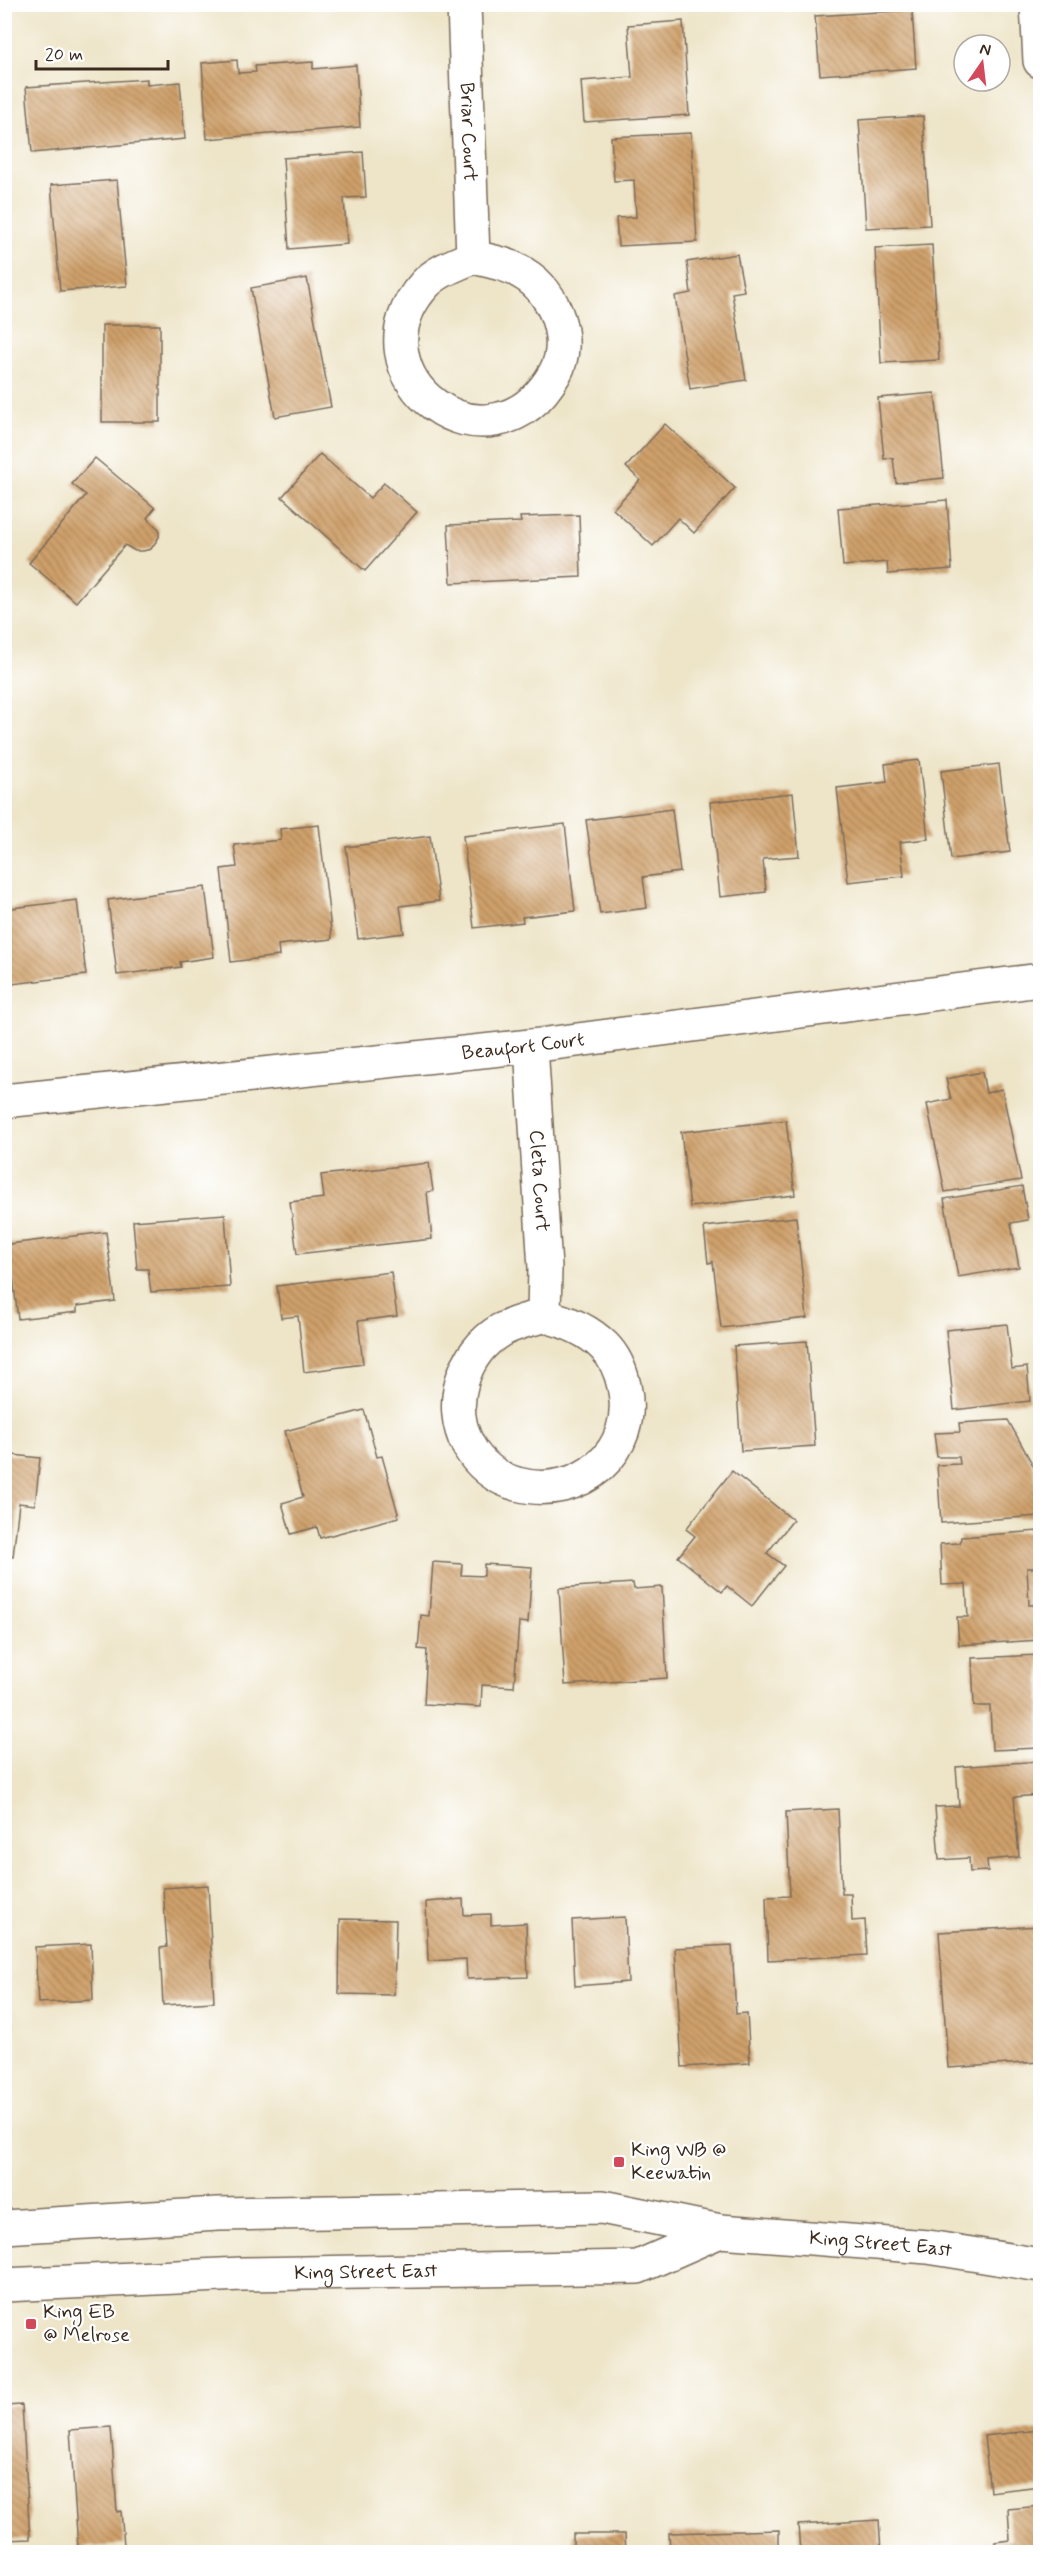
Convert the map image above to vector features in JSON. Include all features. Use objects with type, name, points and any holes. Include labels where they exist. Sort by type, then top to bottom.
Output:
[{"type":"street","name":"Briar Court","points":[[464,4],[473,257]]},
{"type":"street","points":[[1037,4],[1041,61]]},
{"type":"street","points":[[473,257],[501,263],[525,274],[545,293],[558,316],[562,342],[557,369],[545,391],[525,409],[500,420],[473,421],[448,414],[426,400],[411,378],[402,353],[402,328],[411,303],[427,282],[473,257]]},
{"type":"street","name":"Beaufort Court","points":[[4,1101],[531,1046],[1041,980]]},
{"type":"street","name":"Cleta Court","points":[[531,1046],[546,1268],[544,1316]]},
{"type":"street","points":[[544,1316],[564,1321],[582,1330],[605,1347],[621,1371],[627,1400],[624,1429],[611,1454],[590,1475],[564,1486],[534,1489],[507,1481],[484,1467],[468,1446],[460,1421],[459,1395],[465,1369],[480,1348],[500,1331],[523,1320],[544,1316]]},
{"type":"street","name":"King Street East","points":[[4,2227],[218,2214],[602,2207],[720,2231],[928,2247],[1041,2265]]},
{"type":"street","name":"King Street East","points":[[4,2285],[242,2274],[638,2267],[720,2231]]},
{"type":"building","points":[[912,10],[916,68],[820,75],[815,16]]},
{"type":"building","points":[[683,21],[689,115],[584,122],[581,81],[632,77],[628,25]]},
{"type":"building","points":[[237,60],[238,73],[256,72],[255,66],[313,62],[313,69],[356,65],[360,127],[207,139],[202,63]]},
{"type":"building","points":[[147,79],[147,85],[180,82],[185,139],[32,153],[26,87]]},
{"type":"building","points":[[923,116],[930,225],[866,228],[859,120]]},
{"type":"building","points":[[691,133],[697,242],[618,246],[616,218],[636,217],[634,180],[614,181],[611,137]]},
{"type":"building","points":[[363,152],[366,197],[344,198],[347,244],[289,249],[283,158]]},
{"type":"building","points":[[117,180],[127,286],[60,291],[51,185]]},
{"type":"building","points":[[932,245],[939,360],[881,363],[875,248]]},
{"type":"building","points":[[737,254],[744,291],[732,293],[746,380],[690,389],[675,296],[691,293],[687,262]]},
{"type":"building","points":[[307,278],[331,407],[275,417],[251,288]]},
{"type":"building","points":[[102,325],[160,325],[160,422],[102,422]]},
{"type":"building","points":[[935,393],[944,478],[896,483],[893,458],[884,459],[878,398]]},
{"type":"building","points":[[665,424],[735,488],[694,533],[678,518],[653,546],[613,509],[640,480],[626,467]]},
{"type":"building","points":[[320,454],[370,498],[384,483],[417,512],[365,571],[282,497]]},
{"type":"building","points":[[95,458],[155,508],[147,518],[159,529],[159,537],[151,549],[143,551],[135,551],[125,545],[76,602],[29,563],[86,495],[72,484]]},
{"type":"building","points":[[947,500],[952,569],[888,574],[887,562],[843,566],[838,508]]},
{"type":"building","points":[[579,515],[581,577],[451,583],[448,525],[521,522],[520,517]]},
{"type":"building","points":[[919,760],[928,839],[900,842],[904,876],[848,882],[837,788],[887,782],[885,764]]},
{"type":"building","points":[[999,764],[1010,852],[951,859],[941,771]]},
{"type":"building","points":[[793,793],[799,856],[763,859],[766,892],[720,897],[710,802]]},
{"type":"building","points":[[672,809],[680,872],[643,877],[647,908],[600,914],[586,820]]},
{"type":"building","points":[[565,824],[575,911],[522,917],[523,922],[474,928],[463,836]]},
{"type":"building","points":[[319,825],[332,939],[278,945],[279,956],[231,962],[221,869],[237,867],[234,845],[281,840],[280,829]]},
{"type":"building","points":[[430,836],[439,901],[400,906],[404,933],[358,939],[346,847]]},
{"type":"building","points":[[205,887],[214,957],[180,962],[181,967],[117,975],[108,900]]},
{"type":"building","points":[[77,900],[86,975],[4,985],[4,909]]},
{"type":"building","points":[[982,1072],[986,1093],[1002,1089],[1021,1180],[945,1192],[927,1104],[951,1099],[946,1079]]},
{"type":"building","points":[[786,1120],[795,1195],[690,1207],[681,1132]]},
{"type":"building","points":[[429,1163],[433,1191],[427,1192],[432,1239],[297,1254],[290,1202],[324,1198],[321,1175]]},
{"type":"building","points":[[1022,1186],[1028,1220],[1011,1223],[1019,1267],[958,1277],[944,1199]]},
{"type":"building","points":[[225,1214],[230,1287],[151,1292],[148,1269],[137,1269],[133,1221]]},
{"type":"building","points":[[796,1217],[807,1318],[721,1328],[713,1262],[708,1263],[704,1227]]},
{"type":"building","points":[[106,1232],[115,1301],[77,1306],[77,1312],[18,1319],[9,1244]]},
{"type":"building","points":[[391,1272],[397,1316],[358,1321],[363,1364],[304,1372],[298,1316],[281,1318],[277,1286]]},
{"type":"building","points":[[1007,1324],[1012,1369],[1027,1367],[1030,1401],[954,1410],[946,1330]]},
{"type":"building","points":[[807,1341],[815,1446],[741,1451],[734,1346]]},
{"type":"building","points":[[364,1410],[377,1457],[382,1456],[399,1517],[320,1538],[317,1527],[291,1534],[282,1503],[303,1497],[285,1431]]},
{"type":"building","points":[[1008,1420],[1035,1469],[1039,1516],[941,1523],[937,1465],[960,1464],[959,1457],[937,1457],[934,1433],[960,1432],[959,1423]]},
{"type":"building","points":[[4,1454],[40,1458],[35,1505],[19,1503],[13,1557],[4,1556]]},
{"type":"building","points":[[732,1471],[793,1520],[767,1553],[784,1566],[752,1606],[727,1586],[722,1592],[678,1557],[695,1536],[686,1529]]},
{"type":"building","points":[[1039,1531],[1040,1568],[1027,1568],[1029,1605],[1040,1605],[1040,1640],[959,1645],[957,1617],[968,1617],[966,1584],[942,1585],[940,1544],[960,1543],[961,1537]]},
{"type":"building","points":[[433,1562],[462,1564],[461,1575],[484,1576],[484,1564],[532,1567],[528,1623],[519,1622],[514,1687],[482,1685],[481,1707],[424,1704],[427,1650],[418,1649],[421,1615],[429,1616]]},
{"type":"building","points":[[633,1583],[634,1589],[662,1587],[667,1678],[565,1685],[559,1588]]},
{"type":"building","points":[[1040,1655],[1040,1748],[992,1750],[990,1706],[974,1706],[972,1658]]},
{"type":"building","points":[[1040,1761],[1040,1795],[1014,1797],[1019,1857],[987,1860],[988,1871],[970,1872],[969,1858],[939,1860],[935,1807],[959,1806],[956,1767]]},
{"type":"building","points":[[838,1809],[842,1894],[851,1894],[852,1921],[865,1920],[867,1955],[768,1960],[766,1897],[790,1896],[786,1812]]},
{"type":"building","points":[[208,1885],[214,2002],[163,2005],[160,1948],[167,1947],[163,1888]]},
{"type":"building","points":[[463,1899],[464,1915],[491,1914],[491,1925],[526,1923],[528,1977],[467,1979],[466,1959],[428,1961],[426,1902]]},
{"type":"building","points":[[625,1917],[628,1982],[575,1986],[572,1920]]},
{"type":"building","points":[[340,1919],[396,1920],[394,1995],[339,1994]]},
{"type":"building","points":[[1040,1926],[1040,2062],[948,2068],[939,1932]]},
{"type":"building","points":[[91,1944],[93,2000],[38,2003],[35,1947]]},
{"type":"building","points":[[732,1945],[736,2014],[747,2013],[750,2063],[682,2067],[675,1948]]},
{"type":"building","points":[[22,2405],[30,2539],[4,2540],[4,2406]]},
{"type":"building","points":[[111,2427],[117,2512],[121,2511],[124,2545],[78,2548],[70,2430]]},
{"type":"building","points":[[1040,2430],[1040,2486],[990,2492],[984,2436]]},
{"type":"building","points":[[1040,2506],[1040,2552],[996,2552],[995,2542],[1010,2540],[1008,2509]]},
{"type":"building","points":[[879,2520],[881,2552],[800,2552],[798,2525]]},
{"type":"building","points":[[779,2530],[779,2552],[670,2552],[669,2533]]},
{"type":"building","points":[[573,2534],[625,2534],[626,2552],[573,2552]]},
{"type":"place","name":"King WB @ Keewatin","points":[[619,2162]]},
{"type":"place","name":"King EB @ Melrose","points":[[31,2324]]}]
